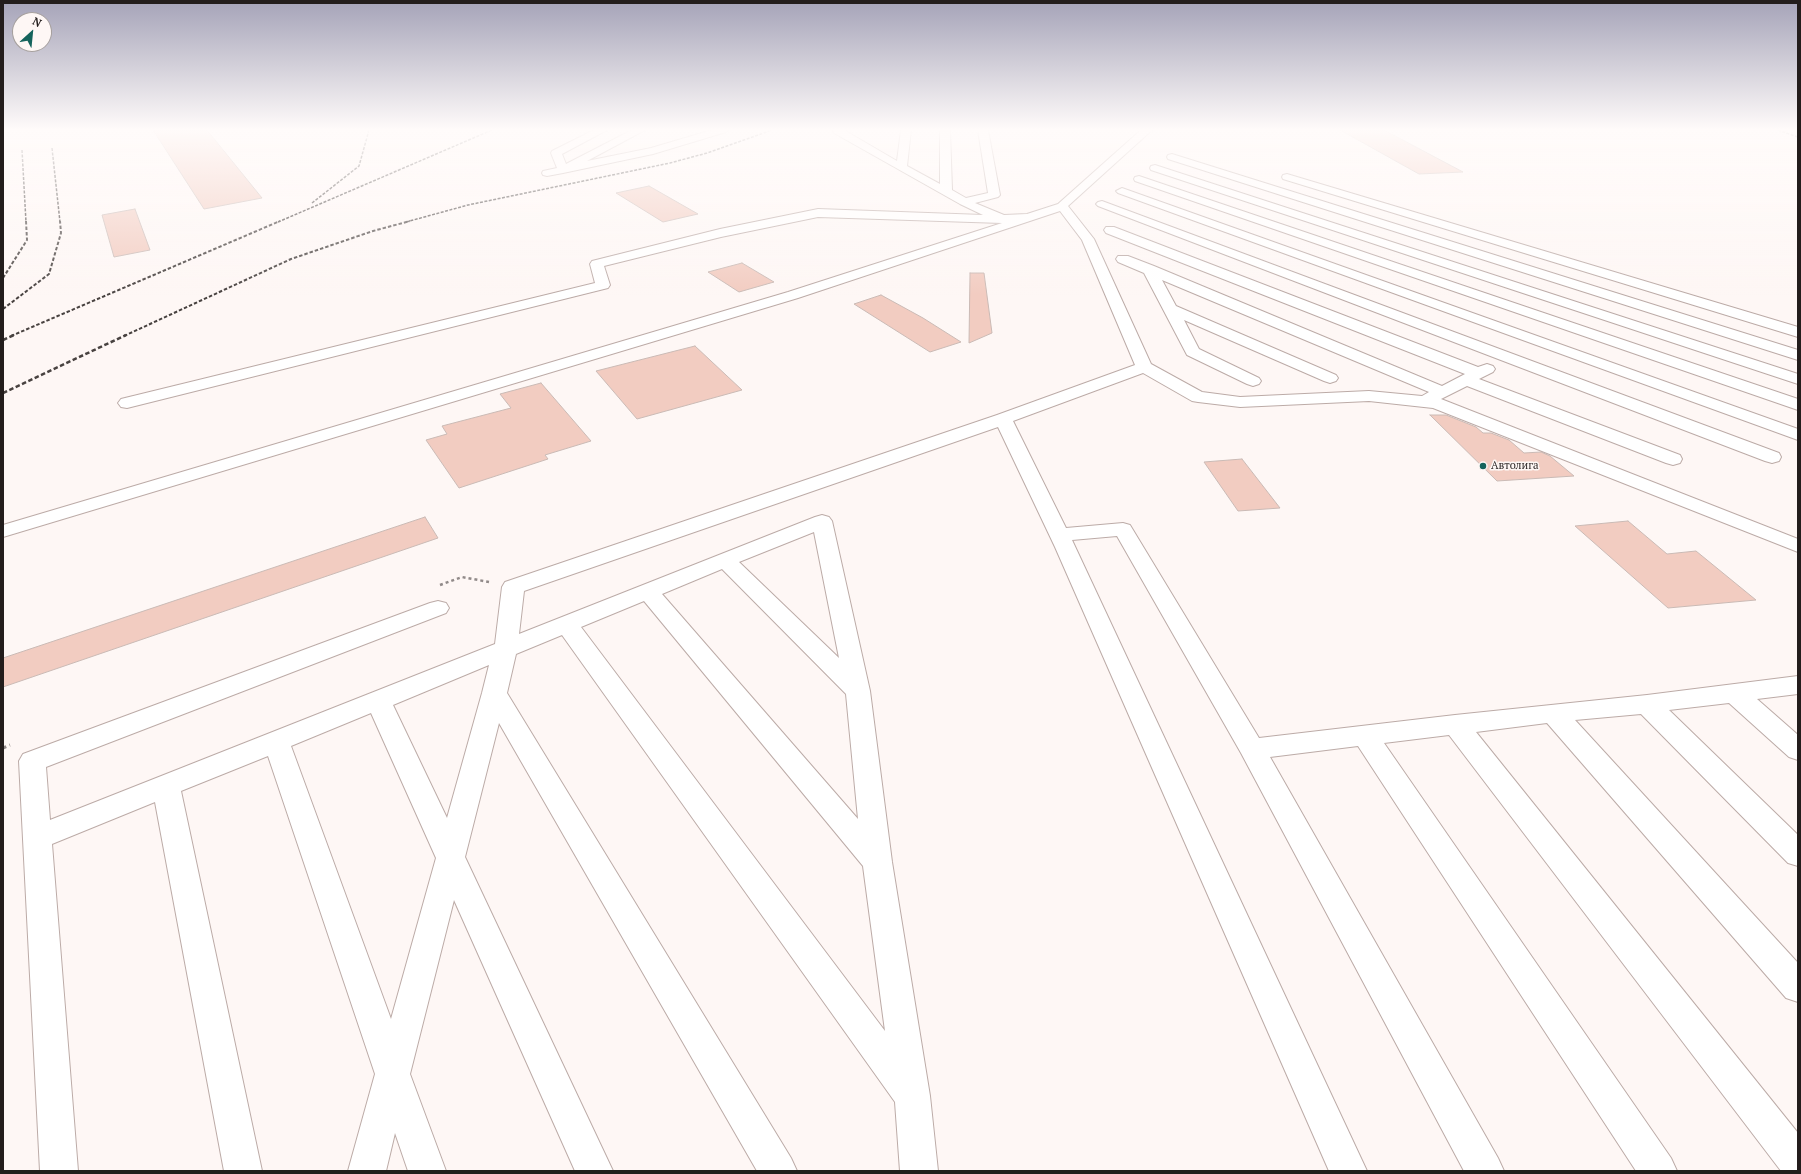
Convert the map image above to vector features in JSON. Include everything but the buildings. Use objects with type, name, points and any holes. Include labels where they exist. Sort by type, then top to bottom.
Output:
[{"type":"street","points":[[935,185],[964,202],[1002,220]]},
{"type":"street","points":[[946,185],[946,191]]},
{"type":"street","points":[[964,202],[994,196],[992,185]]},
{"type":"street","points":[[3,531],[793,295],[1062,206],[1085,185]]},
{"type":"street","points":[[1156,185],[1798,406]]},
{"type":"street","points":[[1206,185],[1798,379]]},
{"type":"street","points":[[1260,185],[1798,355]]},
{"type":"street","points":[[1313,185],[1798,332]]},
{"type":"street","points":[[1122,191],[1798,435]]},
{"type":"street","points":[[1102,204],[1772,457]]},
{"type":"street","points":[[1062,206],[1088,239],[1144,367],[1198,397],[1240,402],[1368,396],[1436,403],[1798,546]]},
{"type":"street","points":[[127,403],[603,285],[597,264],[720,233],[818,213],[1002,220],[1028,218]]},
{"type":"street","points":[[1110,230],[1673,459]]},
{"type":"street","points":[[1123,259],[1442,392]]},
{"type":"street","points":[[1149,269],[1193,352],[1253,381]]},
{"type":"street","points":[[1423,402],[1646,286]]},
{"type":"street","points":[[1170,309],[1330,378]]},
{"type":"street","points":[[367,1171],[506,648],[513,587],[1003,419],[1144,367]]},
{"type":"street","points":[[1003,419],[1059,535],[1348,1171]]},
{"type":"street","points":[[37,838],[822,521],[858,691],[877,862],[912,1096],[920,1171]]},
{"type":"street","points":[[1059,535],[1123,529],[1252,749],[1485,1171]]},
{"type":"street","points":[[725,560],[858,691]]},
{"type":"street","points":[[648,591],[877,862]]},
{"type":"street","points":[[59,1171],[32,761],[438,608]]},
{"type":"street","points":[[566,624],[912,1096]]},
{"type":"street","points":[[1252,749],[1798,685]]},
{"type":"street","points":[[1734,693],[1798,750]]},
{"type":"street","points":[[494,694],[778,1171]]},
{"type":"street","points":[[378,700],[594,1171]]},
{"type":"street","points":[[1646,704],[1798,854]]},
{"type":"street","points":[[1553,713],[1798,987]]},
{"type":"street","points":[[1455,724],[1798,1163]]},
{"type":"street","points":[[1365,735],[1658,1171]]},
{"type":"street","points":[[276,741],[427,1171]]},
{"type":"street","points":[[166,786],[243,1171]]},
{"type":"railway","points":[[24,185],[26,222]]},
{"type":"railway","points":[[56,185],[60,222]]},
{"type":"railway","points":[[312,203],[335,185]]},
{"type":"railway","points":[[278,222],[365,185]]},
{"type":"railway","points":[[406,222],[468,205],[565,185]]},
{"type":"railway","points":[[3,278],[27,240],[26,221]]},
{"type":"railway","points":[[3,309],[49,274],[61,233],[60,221]]},
{"type":"railway","points":[[11,336],[280,221]]},
{"type":"railway","points":[[124,336],[291,259],[373,231],[410,221]]},
{"type":"railway","points":[[3,340],[14,335]]},
{"type":"railway","points":[[3,393],[126,335]]},
{"type":"place","name":"Автолига","points":[[1483,466]]}]
